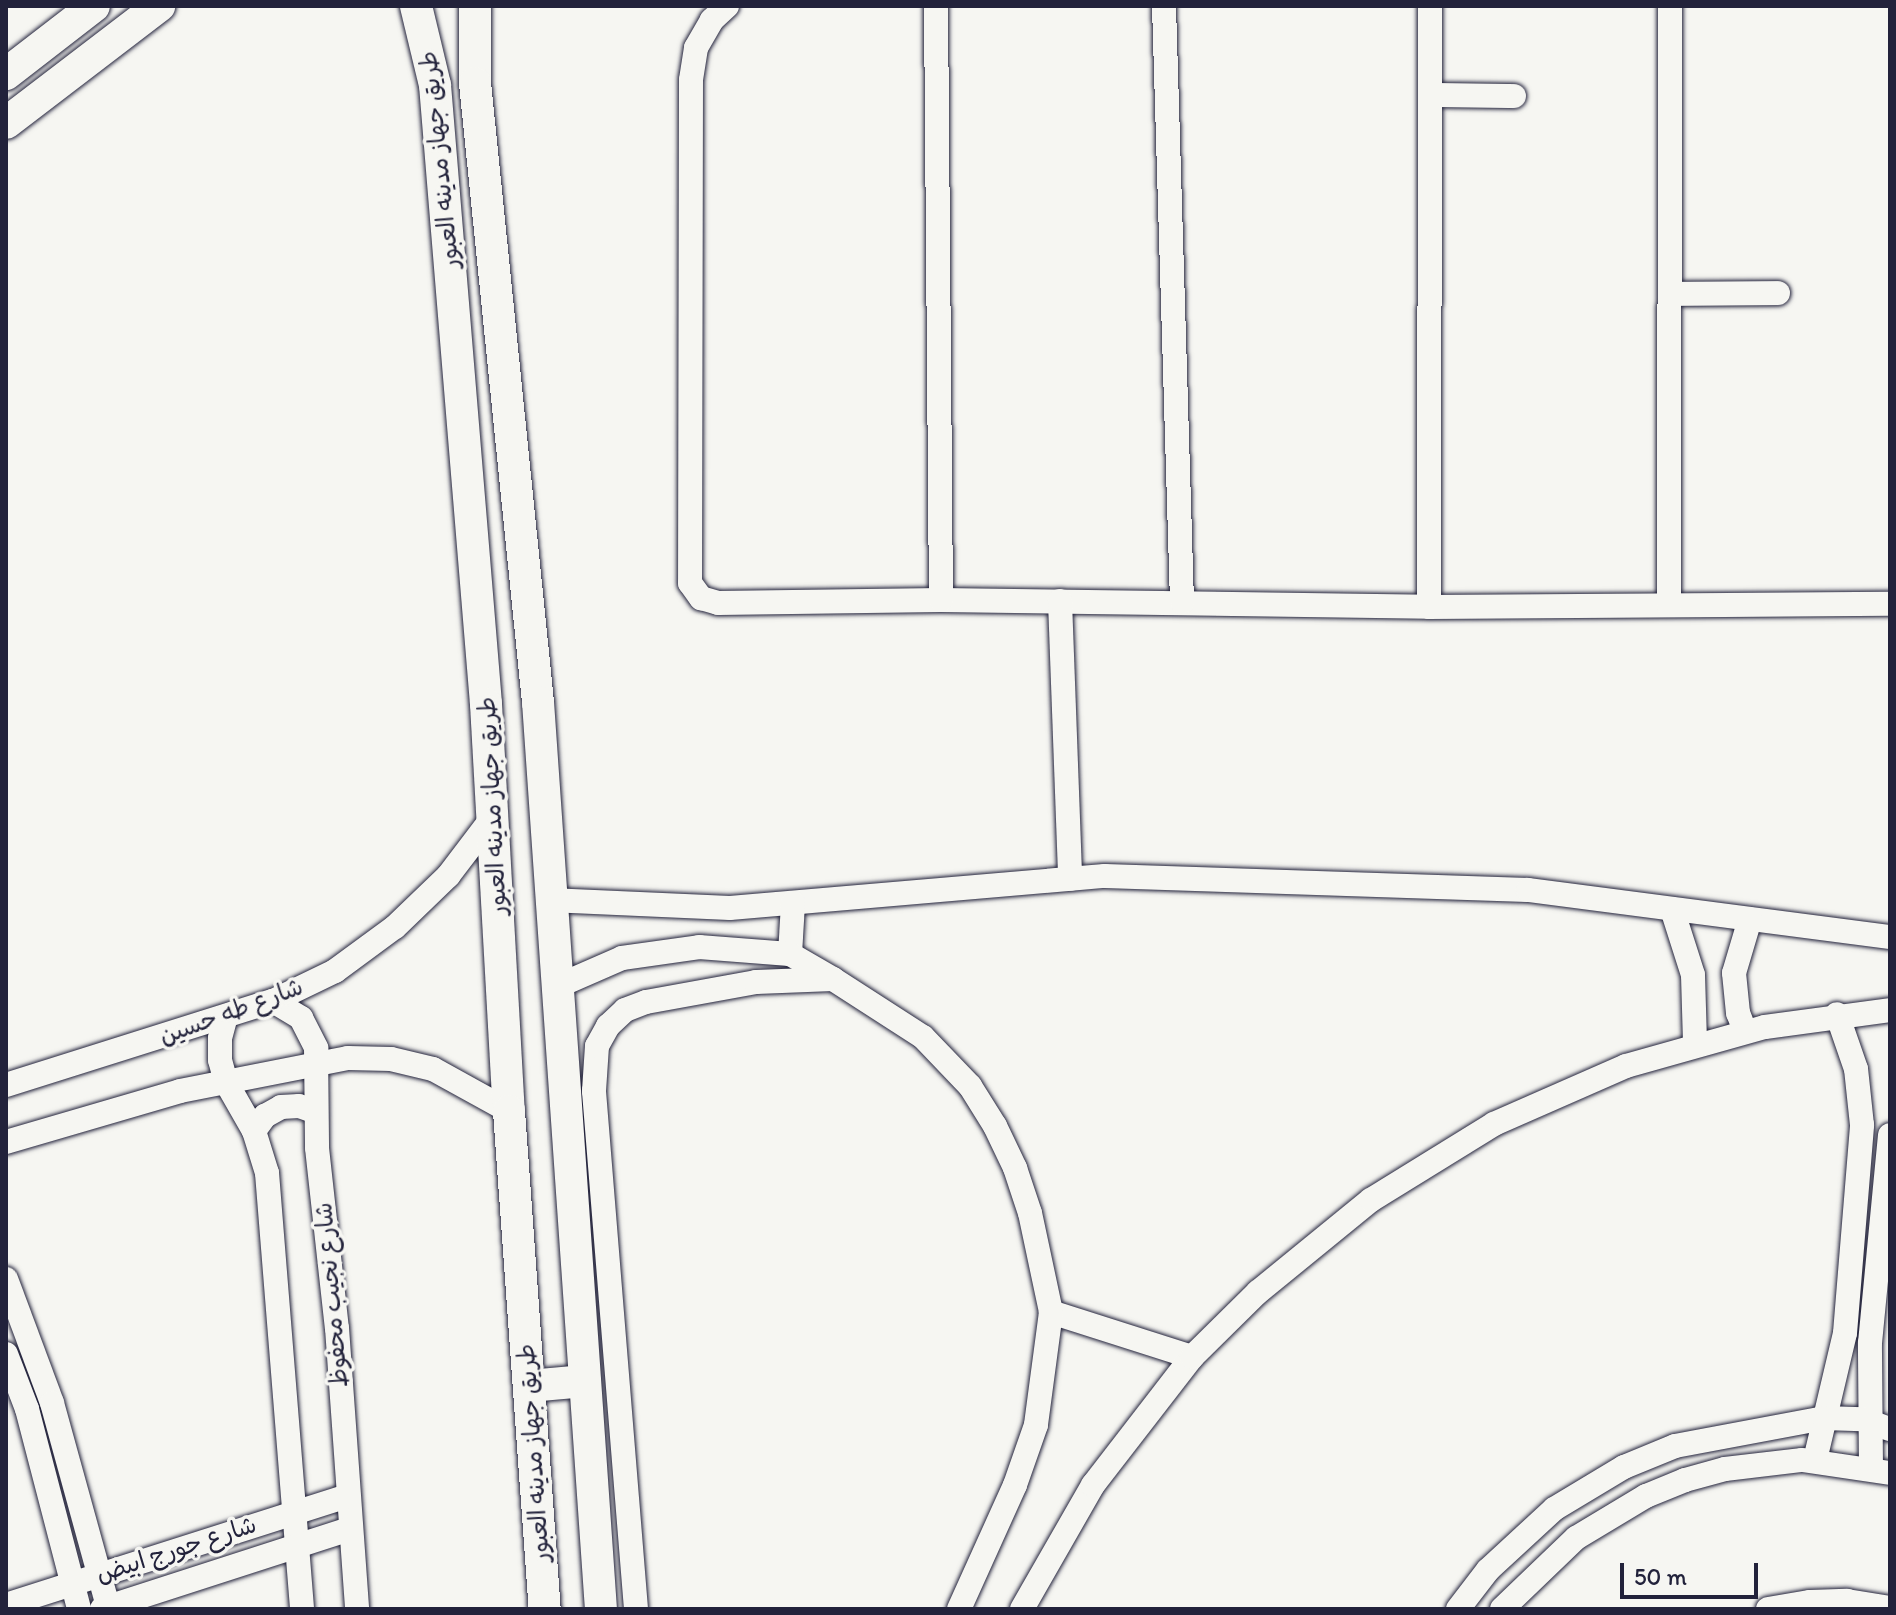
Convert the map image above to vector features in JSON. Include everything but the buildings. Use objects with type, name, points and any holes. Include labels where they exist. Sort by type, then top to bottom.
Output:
[{"type":"main road","points":[[6,74],[94,6]]},
{"type":"main road","points":[[6,123],[159,6]]},
{"type":"main road","name":"طريق جهاز مدينه العبور","points":[[416,6],[435,85],[486,704],[509,1111],[545,1609]]},
{"type":"main road","name":"طريق جهاز مدينه العبور","points":[[475,6],[475,83],[538,702],[549,900],[558,986],[601,1609]]},
{"type":"main road","points":[[486,704],[538,702]]},
{"type":"main road","points":[[529,1386],[585,1381]]},
{"type":"street","points":[[727,6],[712,20],[696,48],[691,80],[690,583],[701,598],[718,603],[941,600],[1429,607],[1890,604]]},
{"type":"street","points":[[936,6],[941,600]]},
{"type":"street","points":[[1164,6],[1182,602]]},
{"type":"street","points":[[1429,607],[1430,6]]},
{"type":"street","points":[[1669,605],[1672,294],[1670,6]]},
{"type":"street","points":[[1431,95],[1514,96]]},
{"type":"street","points":[[1672,294],[1778,293]]},
{"type":"street","points":[[1060,601],[1070,879]]},
{"type":"street","name":"شارع طه حسين","points":[[6,1085],[273,1001],[335,971],[395,927],[448,876],[493,817]]},
{"type":"street","points":[[549,900],[730,908],[1105,876],[1528,890],[1890,937]]},
{"type":"street","points":[[790,954],[793,903]]},
{"type":"street","points":[[667,906],[668,949]]},
{"type":"street","points":[[1672,909],[1693,975],[1695,1044]]},
{"type":"street","points":[[1745,1031],[1736,1003],[1734,973],[1750,919]]},
{"type":"street","points":[[558,986],[611,961],[668,949],[729,947],[790,954],[923,1037],[970,1086],[995,1126],[1015,1168],[1030,1213],[1051,1312],[1043,1394],[1036,1425],[1015,1485],[959,1609]]},
{"type":"street","points":[[636,1609],[594,1091],[597,1046],[608,1026],[625,1010],[646,1002],[756,982],[833,979]]},
{"type":"street","name":"شارع نجيب محفوظ","points":[[273,1001],[301,1018],[316,1048],[316,1112],[337,1328],[357,1609]]},
{"type":"street","points":[[1022,1609],[1093,1485],[1192,1357],[1313,1244],[1431,1161],[1559,1093],[1695,1044],[1837,1014],[1890,1010]]},
{"type":"street","points":[[1815,1460],[1845,1333],[1862,1125],[1856,1069],[1837,1014]]},
{"type":"street","points":[[226,1016],[220,1038],[220,1060],[226,1082],[254,1131],[267,1173],[302,1609]]},
{"type":"street","points":[[6,1142],[180,1091],[348,1058],[391,1059],[433,1069],[509,1111]]},
{"type":"street","points":[[254,1131],[265,1116],[281,1107],[299,1106],[316,1112]]},
{"type":"street","points":[[1502,1609],[1576,1538],[1646,1496],[1725,1469],[1815,1460],[1880,1471],[1881,1425],[1870,1343],[1890,1135]]},
{"type":"street","points":[[6,1279],[52,1403],[100,1574],[105,1608]]},
{"type":"street","points":[[1051,1312],[1192,1357]]},
{"type":"street","points":[[6,1354],[27,1409],[79,1609]]},
{"type":"street","points":[[1458,1609],[1516,1543],[1591,1483],[1675,1446],[1824,1418],[1881,1425]]},
{"type":"street","name":"شارع جورج ابيض","points":[[6,1605],[347,1496]]},
{"type":"street","name":"شارع جورج ابيض","points":[[105,1608],[350,1529]]},
{"type":"street","points":[[1768,1609],[1810,1602],[1847,1601],[1890,1608]]}]
